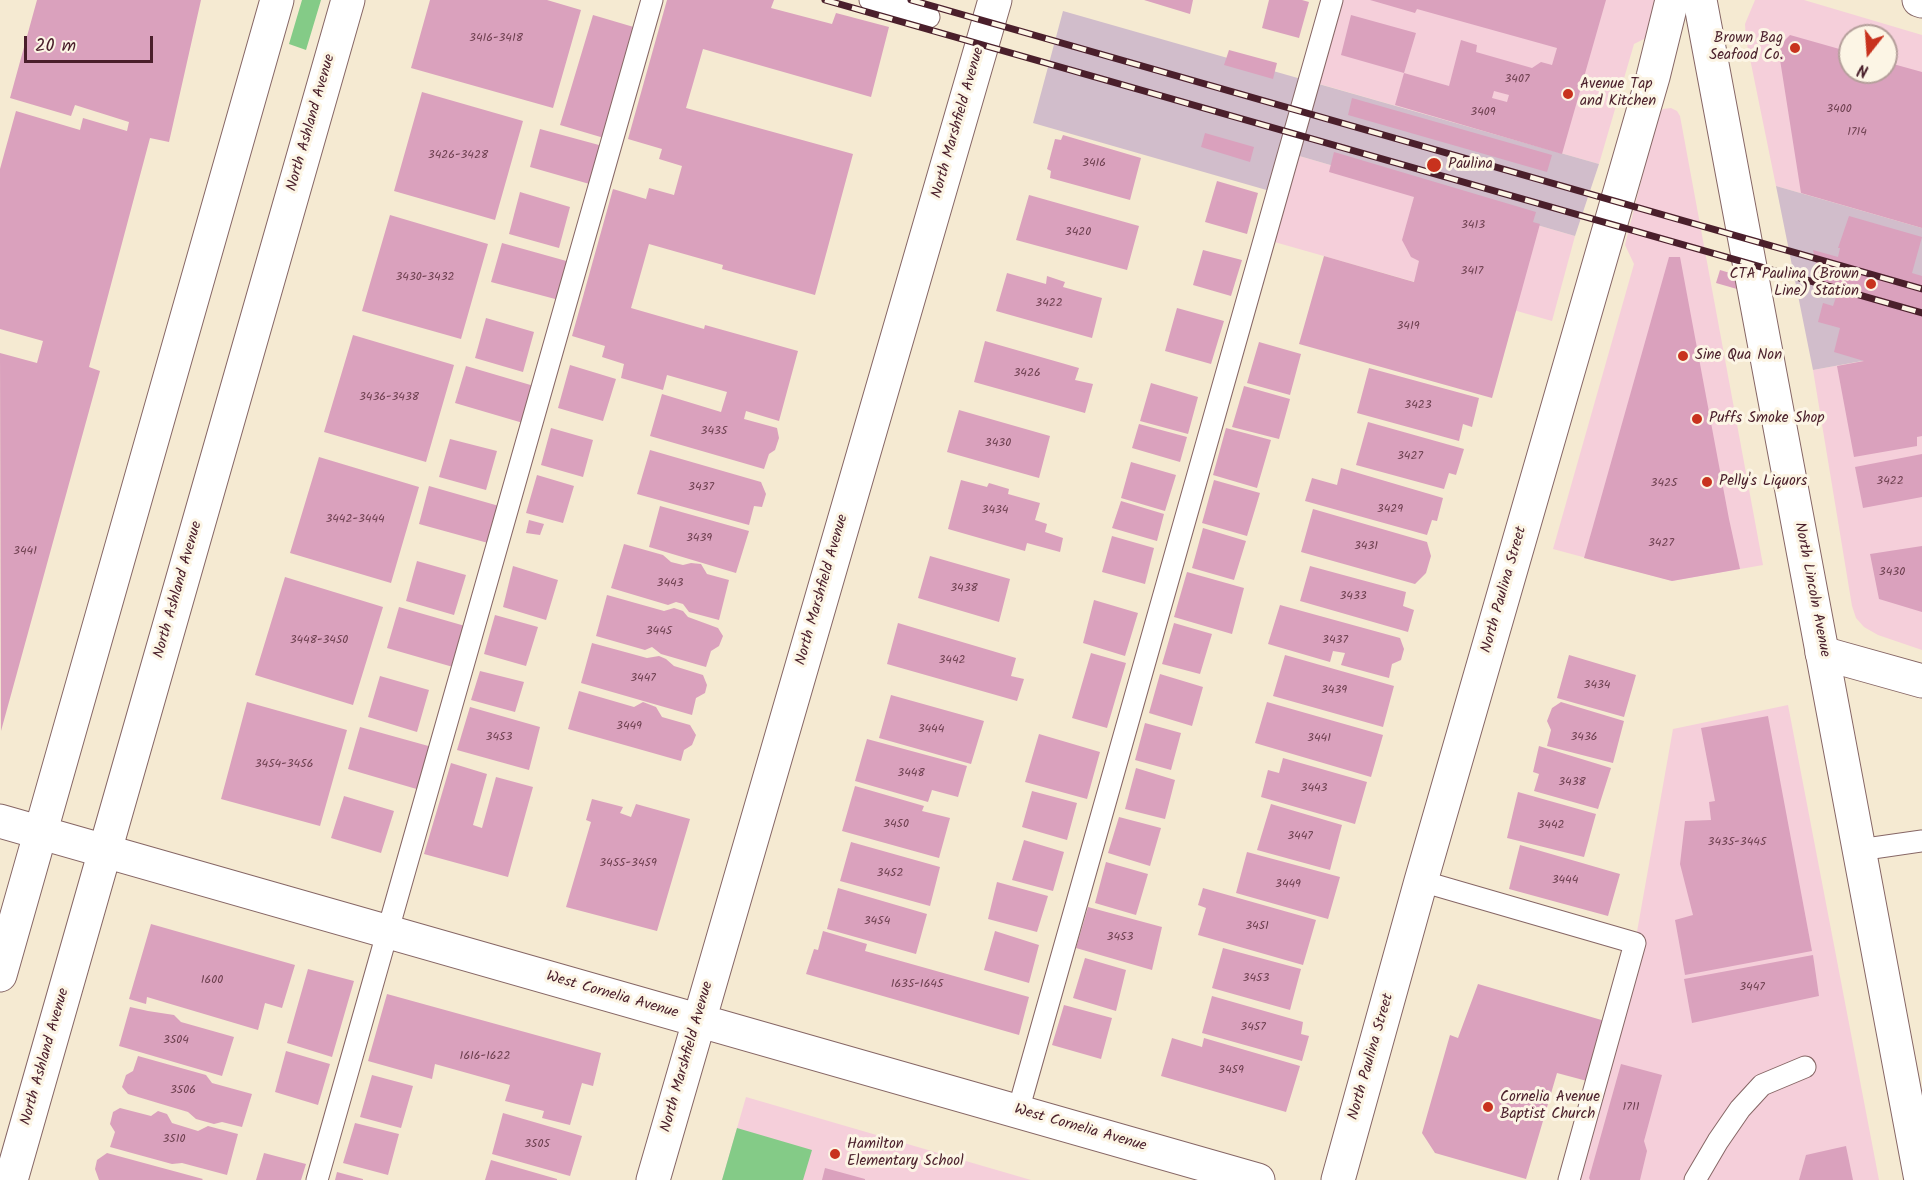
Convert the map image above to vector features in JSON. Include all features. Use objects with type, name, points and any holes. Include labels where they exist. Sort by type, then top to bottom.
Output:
[{"type":"street","points":[[0,975],[277,0]]},
{"type":"street","name":"North Ashland Avenue","points":[[11,1180],[348,0]]},
{"type":"street","name":"North Marshfield Avenue","points":[[653,1180],[995,0]]},
{"type":"street","name":"North Paulina Street","points":[[1338,1180],[1653,77],[1672,0]]},
{"type":"street","name":"North Lincoln Avenue","points":[[1700,0],[1921,1180]]},
{"type":"street","points":[[1822,653],[1922,681]]},
{"type":"street","points":[[0,821],[41,832]]},
{"type":"street","name":"West Cornelia Avenue","points":[[41,832],[1258,1180]]},
{"type":"lane","points":[[317,1180],[652,0]]},
{"type":"lane","points":[[870,0],[929,17]]},
{"type":"lane","points":[[1018,1112],[1332,0]]},
{"type":"lane","points":[[1859,850],[1922,841]]},
{"type":"lane","points":[[1422,880],[1635,943],[1569,1180]]},
{"type":"lane","points":[[1695,1180],[1740,1108],[1762,1085],[1805,1067]]},
{"type":"shaded area","points":[[1332,0],[1656,0],[1650,36],[1634,44],[1599,164],[1309,81]]},
{"type":"shaded area","points":[[1755,0],[1804,0],[1885,24],[1838,24],[1838,84],[1898,84],[1898,28],[1922,35],[1922,228],[1776,186],[1746,39],[1745,24]]},
{"type":"shaded area","points":[[1063,11],[1599,164],[1575,236],[1289,153],[1277,193],[1033,123]]},
{"type":"shaded area","points":[[1671,108],[1680,116],[1763,565],[1672,581],[1553,549],[1634,264],[1625,245],[1658,114],[1663,109]]},
{"type":"shaded area","points":[[1289,153],[1575,236],[1552,321],[1264,239]]},
{"type":"shaded area","name":"CTA Paulina (Brown Line) Station","points":[[1776,186],[1922,228],[1922,350],[1813,370]]},
{"type":"shaded area","points":[[1922,350],[1922,650],[1878,635],[1864,627],[1856,618],[1852,606],[1813,370]]},
{"type":"shaded area","points":[[1788,705],[1879,1180],[1569,1180],[1635,943],[1673,729]]},
{"type":"shaded area","name":"Hamilton Elementary School","points":[[746,1097],[1031,1180],[722,1180]]},
{"type":"green space","points":[[302,0],[321,0],[306,50],[289,44]]},
{"type":"green space","points":[[737,1128],[812,1150],[803,1180],[722,1180]]},
{"type":"building","points":[[37,0],[201,0],[169,142],[150,138],[89,367],[100,371],[1,731],[0,353],[37,363],[43,341],[0,329],[0,169],[16,111],[80,130],[83,118],[127,131],[129,122],[75,105],[71,116],[10,98]]},
{"type":"building","points":[[430,0],[547,0],[581,10],[553,108],[411,68]]},
{"type":"building","points":[[667,0],[774,0],[771,8],[832,24],[836,13],[889,27],[871,97],[703,49],[686,108],[853,154],[815,295],[722,269],[723,265],[649,244],[631,308],[704,329],[705,325],[798,351],[779,421],[746,411],[744,419],[777,428],[779,438],[775,450],[769,454],[764,469],[650,436],[662,394],[721,412],[727,392],[667,375],[663,390],[621,378],[624,364],[602,357],[605,346],[572,336],[613,189],[646,199],[649,188],[674,195],[682,166],[659,159],[662,149],[628,139]]},
{"type":"building","points":[[1144,0],[1193,0],[1190,14]]},
{"type":"building","points":[[1269,0],[1309,2],[1299,38],[1262,28]]},
{"type":"building","points":[[1370,0],[1606,0],[1562,154],[1395,105],[1404,73],[1449,86],[1461,40],[1477,45],[1476,52],[1532,68],[1541,62],[1552,65],[1557,48],[1417,9],[1415,13]],"holes":[[[1494,91],[1509,95],[1507,102],[1492,98]]]},
{"type":"building","points":[[593,15],[637,28],[604,138],[560,125]]},
{"type":"building","points":[[1351,15],[1416,33],[1404,73],[1341,55]]},
{"type":"building","points":[[1790,35],[1838,49],[1838,84],[1898,84],[1898,65],[1922,72],[1922,228],[1801,193],[1778,47]]},
{"type":"building","points":[[1229,50],[1277,63],[1273,79],[1224,65]]},
{"type":"building","points":[[422,92],[523,121],[495,220],[394,191]]},
{"type":"building","points":[[1352,98],[1552,155],[1547,172],[1348,115]]},
{"type":"building","points":[[540,129],[610,148],[600,187],[530,167]]},
{"type":"building","points":[[1205,133],[1254,147],[1250,162],[1201,147]]},
{"type":"building","points":[[1063,135],[1141,158],[1130,200],[1050,178],[1051,171],[1047,169],[1055,139],[1061,140]]},
{"type":"building","points":[[1334,152],[1536,212],[1533,222],[1540,224],[1492,398],[1299,344],[1324,256],[1414,282],[1419,261],[1411,257],[1402,240],[1414,197],[1329,172]]},
{"type":"building","points":[[1217,181],[1258,193],[1247,234],[1205,222]]},
{"type":"building","points":[[520,192],[570,207],[559,248],[509,234]]},
{"type":"building","points":[[1029,195],[1139,226],[1127,270],[1016,240]]},
{"type":"building","points":[[390,215],[488,244],[461,339],[362,311]]},
{"type":"building","name":"CTA Paulina (Brown Line) Station","points":[[1849,216],[1922,237],[1912,273],[1922,276],[1922,436],[1917,437],[1917,446],[1854,457],[1837,366],[1864,361],[1834,352],[1840,328],[1818,322],[1823,303],[1833,306],[1836,297],[1822,292],[1813,250],[1838,257],[1840,248],[1838,248]]},
{"type":"building","points":[[502,243],[570,262],[559,300],[491,282]]},
{"type":"building","points":[[1203,250],[1242,260],[1231,296],[1193,285]]},
{"type":"building","points":[[1669,257],[1680,257],[1740,569],[1672,581],[1584,558]]},
{"type":"building","points":[[1720,270],[1740,276],[1737,289],[1716,283]]},
{"type":"building","points":[[1007,273],[1046,284],[1047,276],[1065,282],[1063,287],[1102,298],[1092,338],[996,311]]},
{"type":"building","points":[[1177,308],[1224,321],[1211,364],[1165,351]]},
{"type":"building","points":[[486,318],[534,332],[523,372],[475,358]]},
{"type":"building","points":[[353,335],[454,365],[426,462],[324,432]]},
{"type":"building","points":[[985,341],[1079,368],[1075,380],[1093,384],[1085,413],[974,382]]},
{"type":"building","points":[[1259,342],[1301,354],[1290,395],[1247,383]]},
{"type":"building","points":[[570,365],[616,379],[603,421],[558,408]]},
{"type":"building","points":[[466,366],[534,386],[523,423],[455,403]]},
{"type":"building","points":[[1369,368],[1479,398],[1472,427],[1463,424],[1459,441],[1357,413]]},
{"type":"building","points":[[1151,383],[1198,397],[1188,434],[1140,421]]},
{"type":"building","points":[[1244,386],[1290,399],[1279,439],[1232,427]]},
{"type":"building","points":[[959,410],[1050,436],[1039,478],[947,452]]},
{"type":"building","points":[[1368,422],[1464,449],[1456,475],[1449,473],[1444,489],[1356,465]]},
{"type":"building","points":[[1139,424],[1187,437],[1180,462],[1132,448]]},
{"type":"building","points":[[551,428],[593,440],[583,477],[541,465]]},
{"type":"building","points":[[1226,428],[1271,440],[1257,488],[1213,475]]},
{"type":"building","points":[[450,439],[497,451],[486,490],[439,477]]},
{"type":"building","points":[[650,450],[761,482],[766,494],[762,507],[754,506],[749,525],[637,494]]},
{"type":"building","points":[[1922,454],[1922,497],[1863,508],[1855,467]]},
{"type":"building","points":[[319,457],[419,487],[391,583],[290,553]]},
{"type":"building","points":[[1131,462],[1176,475],[1165,511],[1121,498]]},
{"type":"building","points":[[1341,468],[1443,498],[1437,521],[1432,520],[1427,535],[1305,501],[1312,478],[1337,485]]},
{"type":"building","points":[[537,475],[574,486],[563,523],[526,513]]},
{"type":"building","points":[[961,480],[987,487],[989,483],[1009,489],[1008,494],[1040,503],[1035,520],[1047,524],[1045,532],[1063,538],[1060,552],[1027,543],[1025,551],[948,529]]},
{"type":"building","points":[[1214,480],[1260,493],[1247,536],[1202,523]]},
{"type":"building","points":[[429,486],[499,506],[488,543],[419,524]]},
{"type":"building","points":[[1121,501],[1164,514],[1157,541],[1112,528]]},
{"type":"building","points":[[660,506],[749,531],[736,573],[649,547]]},
{"type":"building","points":[[1313,509],[1427,542],[1431,556],[1426,573],[1415,584],[1301,552]]},
{"type":"building","points":[[529,520],[544,524],[540,535],[526,533]]},
{"type":"building","points":[[1203,528],[1246,541],[1234,580],[1192,568]]},
{"type":"building","points":[[1112,536],[1154,548],[1145,584],[1102,572]]},
{"type":"building","points":[[624,544],[663,555],[671,562],[683,565],[701,564],[707,574],[729,580],[719,620],[689,612],[683,604],[676,602],[668,605],[611,588]]},
{"type":"building","points":[[1922,546],[1922,612],[1879,599],[1870,554]]},
{"type":"building","points":[[930,556],[1010,579],[999,622],[918,598]]},
{"type":"building","points":[[417,561],[466,575],[454,615],[406,601]]},
{"type":"building","points":[[513,566],[558,580],[546,620],[503,607]]},
{"type":"building","points":[[1310,566],[1406,592],[1403,606],[1414,610],[1408,632],[1300,601]]},
{"type":"building","points":[[1187,572],[1244,588],[1232,634],[1174,617]]},
{"type":"building","points":[[285,577],[383,607],[353,705],[255,675]]},
{"type":"building","points":[[607,595],[664,611],[674,608],[683,611],[688,617],[718,628],[723,636],[719,646],[711,651],[706,667],[661,654],[652,647],[645,650],[596,636]]},
{"type":"building","points":[[1094,600],[1138,613],[1125,656],[1083,643]]},
{"type":"building","points":[[1280,605],[1400,638],[1404,649],[1401,660],[1392,664],[1389,678],[1341,665],[1345,653],[1333,651],[1330,662],[1268,644]]},
{"type":"building","points":[[399,607],[465,626],[453,667],[387,648]]},
{"type":"building","points":[[495,615],[538,627],[526,666],[484,654]]},
{"type":"building","points":[[898,623],[1016,658],[1011,676],[1024,679],[1017,701],[887,664]]},
{"type":"building","points":[[1174,623],[1212,634],[1200,674],[1162,664]]},
{"type":"building","points":[[592,643],[647,658],[659,656],[674,666],[703,675],[707,685],[705,693],[696,698],[692,715],[581,683]]},
{"type":"building","points":[[1091,653],[1126,663],[1107,728],[1072,718]]},
{"type":"building","points":[[1285,655],[1394,686],[1383,727],[1273,696]]},
{"type":"building","points":[[1569,655],[1636,675],[1624,717],[1557,698]]},
{"type":"building","points":[[480,671],[524,682],[515,712],[471,700]]},
{"type":"building","points":[[1160,674],[1203,687],[1192,726],[1149,713]]},
{"type":"building","points":[[380,676],[429,690],[417,732],[368,717]]},
{"type":"building","points":[[579,691],[634,707],[643,702],[656,707],[662,717],[690,725],[696,735],[692,745],[684,750],[681,761],[568,729]]},
{"type":"building","points":[[891,695],[984,721],[971,764],[879,738]]},
{"type":"building","points":[[247,702],[347,730],[320,826],[221,799]]},
{"type":"building","points":[[1267,702],[1383,735],[1371,777],[1255,743]]},
{"type":"building","points":[[1561,702],[1624,721],[1613,763],[1547,746],[1551,730],[1547,721],[1552,708]]},
{"type":"building","points":[[470,707],[540,727],[529,770],[457,750]]},
{"type":"building","points":[[1768,716],[1812,951],[1685,975],[1675,920],[1693,915],[1680,864],[1685,821],[1711,820],[1709,802],[1715,801],[1701,728]]},
{"type":"building","points":[[1145,723],[1181,733],[1171,770],[1135,760]]},
{"type":"building","points":[[360,727],[432,747],[420,790],[348,769]]},
{"type":"building","points":[[1039,734],[1100,752],[1087,799],[1025,782]]},
{"type":"building","points":[[867,739],[967,766],[958,797],[932,790],[928,802],[855,781]]},
{"type":"building","points":[[1539,746],[1611,768],[1598,809],[1534,791],[1539,774],[1533,772]]},
{"type":"building","points":[[1283,758],[1367,782],[1355,824],[1261,797],[1268,770],[1279,773]]},
{"type":"building","points":[[451,763],[487,774],[473,825],[482,828],[496,777],[533,787],[508,877],[424,854]]},
{"type":"building","points":[[1136,768],[1175,780],[1165,819],[1125,809]]},
{"type":"building","points":[[855,786],[924,806],[922,811],[950,818],[939,858],[842,831]]},
{"type":"building","points":[[1032,791],[1077,803],[1067,840],[1022,827]]},
{"type":"building","points":[[1518,792],[1596,814],[1584,857],[1507,838]]},
{"type":"building","points":[[344,796],[394,811],[381,853],[331,838]]},
{"type":"building","points":[[592,799],[623,807],[620,813],[631,817],[636,804],[690,819],[657,931],[566,907],[591,822],[586,820]]},
{"type":"building","points":[[1271,804],[1342,825],[1330,870],[1257,850]]},
{"type":"building","points":[[1119,817],[1161,828],[1150,866],[1108,853]]},
{"type":"building","points":[[1024,840],[1064,852],[1053,891],[1012,880]]},
{"type":"building","points":[[851,842],[940,867],[930,906],[840,881]]},
{"type":"building","points":[[1520,845],[1620,874],[1608,916],[1509,889]]},
{"type":"building","points":[[1247,852],[1340,877],[1328,919],[1236,893]]},
{"type":"building","points":[[1106,862],[1148,874],[1136,915],[1095,903]]},
{"type":"building","points":[[997,882],[1048,896],[1037,932],[988,919]]},
{"type":"building","points":[[838,888],[927,914],[916,954],[827,929]]},
{"type":"building","points":[[1203,888],[1316,920],[1303,965],[1198,935],[1206,908],[1198,905]]},
{"type":"building","points":[[1088,907],[1162,927],[1152,970],[1076,948]]},
{"type":"building","points":[[151,924],[295,965],[282,1008],[265,1003],[258,1030],[147,997],[146,1004],[129,999]]},
{"type":"building","points":[[823,931],[867,944],[865,951],[1029,997],[1019,1035],[806,974],[814,949],[818,950]]},
{"type":"building","points":[[995,931],[1039,945],[1029,983],[984,970]]},
{"type":"building","points":[[1223,948],[1301,969],[1290,1010],[1212,988]]},
{"type":"building","points":[[1813,955],[1819,996],[1692,1023],[1684,979]]},
{"type":"building","points":[[1085,958],[1126,970],[1116,1011],[1073,998]]},
{"type":"building","points":[[308,969],[354,981],[332,1057],[287,1043]]},
{"type":"building","name":"Cornelia Avenue Baptist Church","points":[[1478,984],[1605,1021],[1587,1081],[1557,1073],[1526,1179],[1435,1153],[1422,1133],[1450,1035],[1458,1038]]},
{"type":"building","points":[[387,994],[601,1053],[593,1086],[582,1083],[570,1125],[542,1118],[544,1111],[505,1101],[510,1085],[435,1064],[432,1079],[368,1061]]},
{"type":"building","points":[[1212,996],[1303,1022],[1301,1034],[1309,1036],[1302,1061],[1202,1033]]},
{"type":"building","points":[[1064,1005],[1112,1018],[1101,1059],[1052,1045]]},
{"type":"building","points":[[130,1007],[174,1015],[181,1022],[234,1037],[222,1076],[119,1046]]},
{"type":"building","points":[[1172,1038],[1202,1047],[1204,1038],[1300,1066],[1286,1112],[1161,1076]]},
{"type":"building","points":[[286,1051],[330,1064],[318,1105],[275,1092]]},
{"type":"building","points":[[138,1056],[206,1075],[212,1083],[252,1094],[242,1127],[222,1122],[214,1124],[196,1119],[188,1112],[128,1094],[122,1087],[126,1075],[133,1071]]},
{"type":"building","points":[[1621,1064],[1662,1075],[1644,1141],[1647,1151],[1640,1180],[1590,1180],[1589,1178]]},
{"type":"building","points":[[372,1075],[413,1086],[401,1128],[360,1117]]},
{"type":"building","points":[[120,1108],[151,1116],[158,1111],[167,1114],[172,1123],[198,1131],[208,1126],[238,1134],[227,1175],[182,1163],[172,1164],[110,1147],[115,1132],[110,1124],[113,1112]]},
{"type":"building","points":[[503,1113],[582,1136],[570,1176],[492,1154]]},
{"type":"building","points":[[355,1123],[399,1134],[388,1175],[343,1163]]},
{"type":"building","points":[[1846,1146],[1853,1180],[1799,1180],[1806,1155]]},
{"type":"building","points":[[107,1153],[203,1179],[99,1180],[95,1169],[97,1160]]},
{"type":"building","points":[[264,1153],[306,1164],[301,1180],[256,1180]]},
{"type":"building","points":[[491,1160],[557,1179],[557,1180],[485,1180]]},
{"type":"building","points":[[825,1168],[865,1179],[865,1180],[822,1180]]},
{"type":"building","points":[[337,1172],[363,1179],[363,1180],[335,1180]]},
{"type":"railway","points":[[825,0],[1922,313]]},
{"type":"railway","points":[[911,0],[1922,289]]},
{"type":"place","name":"Brown Bag Seafood Co.","points":[[1795,48]]},
{"type":"place","name":"Avenue Tap and Kitchen","points":[[1568,94]]},
{"type":"place","name":"Paulina","points":[[1434,165]]},
{"type":"place","name":"CTA Paulina (Brown Line) Station","points":[[1871,284]]},
{"type":"place","name":"Sine Qua Non","points":[[1683,356]]},
{"type":"place","name":"Puffs Smoke Shop","points":[[1697,419]]},
{"type":"place","name":"Pelly's Liquors","points":[[1707,482]]},
{"type":"place","name":"Cornelia Avenue Baptist Church","points":[[1488,1107]]},
{"type":"place","name":"Hamilton Elementary School","points":[[835,1154]]}]
